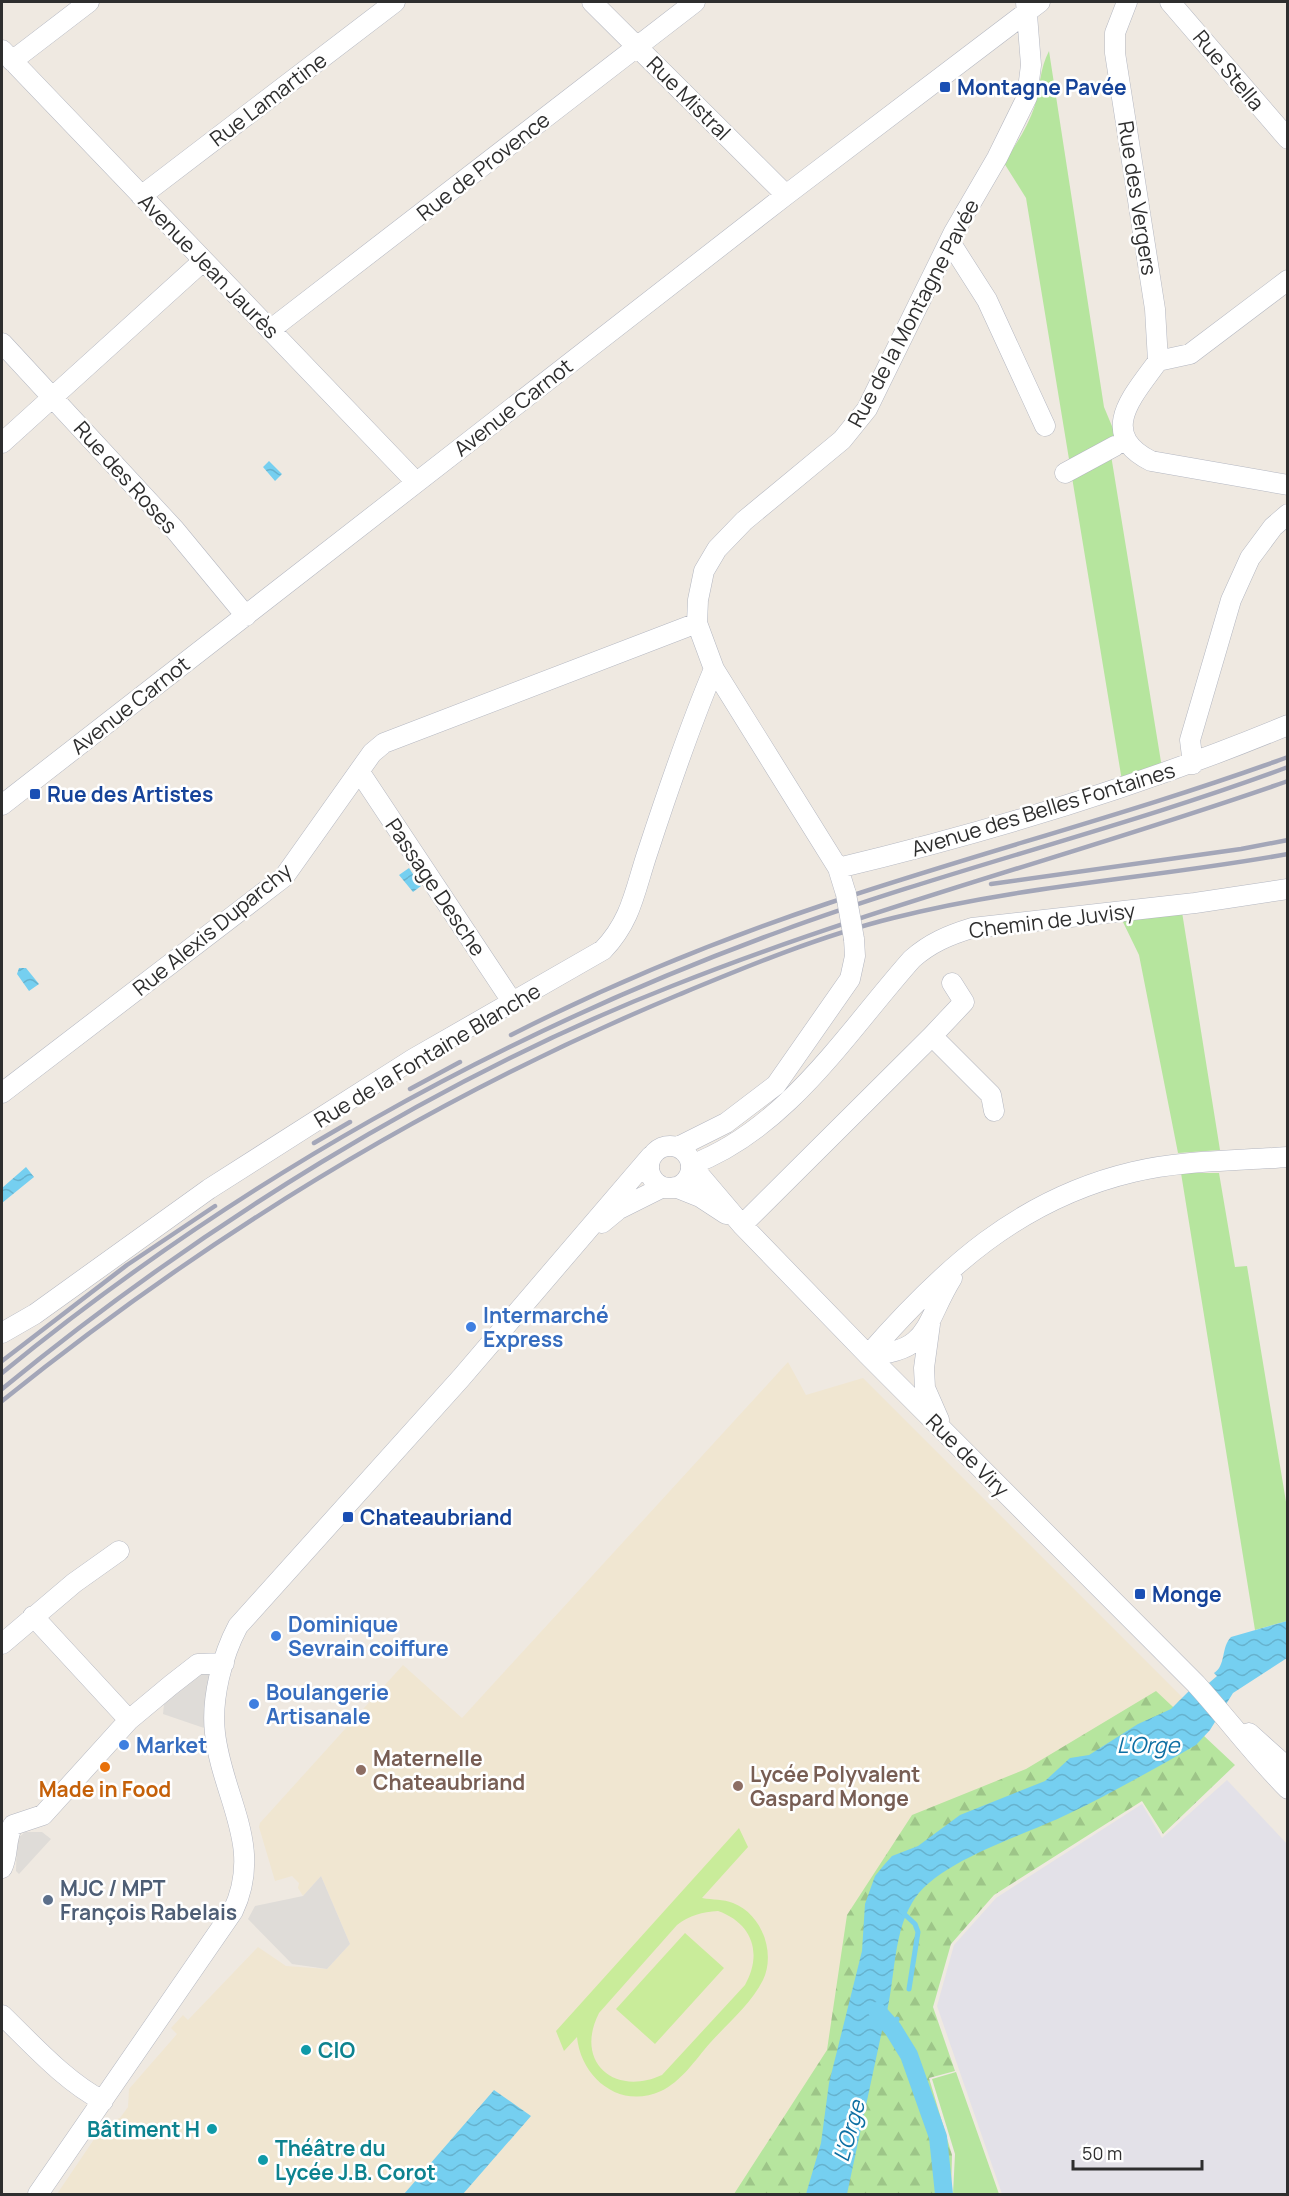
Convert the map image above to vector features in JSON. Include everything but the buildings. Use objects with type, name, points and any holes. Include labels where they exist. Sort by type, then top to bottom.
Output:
[{"type":"street","points":[[7,56],[89,2]]},
{"type":"street","name":"Rue Lamartine","points":[[141,196],[395,2]]},
{"type":"street","name":"Rue Mistral","points":[[592,2],[786,195]]},
{"type":"street","name":"Rue de Provence","points":[[270,330],[695,2]]},
{"type":"street","name":"Rue des Vergers","points":[[1127,2],[1115,33],[1115,52],[1155,309],[1158,361]]},
{"type":"street","name":"Rue Stella","points":[[1170,2],[1287,139]]},
{"type":"street","name":"Avenue Carnot","points":[[2,805],[1031,5]]},
{"type":"street","name":"Rue de la Montagne Pavée","points":[[678,1147],[726,1123],[776,1085],[795,1061],[850,979],[855,956],[846,894],[838,868],[714,669],[698,623],[698,600],[704,571],[717,549],[744,521],[842,440],[857,424],[1027,97],[1031,65],[1031,5]]},
{"type":"street","name":"Avenue Jean Jaurès","points":[[7,56],[416,482]]},
{"type":"street","points":[[950,242],[987,300],[1045,426]]},
{"type":"street","points":[[2,443],[203,261]]},
{"type":"street","points":[[1065,473],[1119,439],[1123,412],[1158,361],[1190,354],[1287,280]]},
{"type":"street","name":"Rue des Roses","points":[[2,343],[175,530],[246,616]]},
{"type":"street","points":[[1119,439],[1135,453],[1151,461],[1287,485]]},
{"type":"street","name":"Avenue des Belles Fontaines","points":[[838,868],[1017,821],[1119,790],[1192,764],[1190,740],[1231,600],[1250,558],[1273,527],[1287,514]]},
{"type":"street","name":"Rue Alexis Duparchy","points":[[2,1093],[284,877],[372,753],[384,742],[698,623]]},
{"type":"street","name":"Rue de la Fontaine Blanche","points":[[2,1333],[43,1309],[149,1230],[209,1189],[413,1059],[596,955],[623,926],[714,669]]},
{"type":"street","points":[[1192,764],[1287,725]]},
{"type":"street","name":"Passage Desche","points":[[359,771],[513,1002]]},
{"type":"street","name":"Chemin de Juvisy","points":[[691,1165],[725,1149],[772,1116],[830,1056],[912,959],[926,946],[951,934],[972,928],[1195,903],[1287,889]]},
{"type":"street","points":[[742,1225],[964,1002],[952,983]]},
{"type":"street","points":[[932,1036],[991,1095],[994,1111]]},
{"type":"street","name":"Rue de la Montagne Pavée","points":[[691,1165],[726,1123]]},
{"type":"street","points":[[586,1235],[598,1215],[651,1156],[660,1148],[678,1147]]},
{"type":"street","name":"Rue de Viry","points":[[678,1147],[687,1153],[691,1165],[742,1225],[868,1356],[1196,1684],[1227,1718]]},
{"type":"street","points":[[651,1156],[650,1174],[669,1187]]},
{"type":"street","points":[[868,1356],[900,1320],[968,1253],[1039,1207],[1098,1182],[1172,1165],[1287,1157]]},
{"type":"street","points":[[39,2194],[233,1911],[244,1880],[242,1836],[215,1734],[216,1704],[224,1663],[233,1635],[247,1613],[369,1480],[586,1235],[619,1209],[688,1178],[691,1165]]},
{"type":"street","name":"Rue de Viry","points":[[669,1187],[700,1197],[742,1225]]},
{"type":"street","points":[[943,1431],[925,1388],[924,1368],[931,1321],[938,1301],[968,1253]]},
{"type":"street","points":[[868,1356],[894,1354],[909,1347],[921,1337],[931,1321]]},
{"type":"street","points":[[2,1644],[33,1616],[119,1551]]},
{"type":"street","points":[[33,1616],[129,1720]]},
{"type":"street","points":[[2,1868],[7,1857],[7,1835],[13,1825],[44,1815],[129,1720],[198,1664],[224,1663]]},
{"type":"street","points":[[1227,1718],[1245,1730],[1287,1768]]},
{"type":"street","points":[[1227,1718],[1248,1748],[1287,1789]]},
{"type":"street","points":[[2,2015],[40,2053],[91,2095],[103,2101]]},
{"type":"shaded area","name":"Lycée Polyvalent Gaspard Monge","points":[[788,1362],[806,1395],[863,1378],[1197,1712],[920,1862],[828,2194],[57,2194],[105,2123],[120,2118],[128,2107],[129,2089],[177,2034],[171,2028],[183,2015],[188,2020],[258,1947],[286,1966],[327,1969],[350,1944],[321,1876],[303,1896],[298,1888],[299,1883],[292,1876],[275,1881],[259,1827],[260,1823],[403,1665],[462,1718]]},
{"type":"shaded area","points":[[201,1666],[211,1672],[204,1728],[163,1714],[165,1694]]},
{"type":"shaded area","points":[[1227,1780],[1287,1844],[1287,2194],[1002,2194],[937,2006],[954,1945],[996,1898],[1142,1804],[1162,1838]]},
{"type":"shaded area","points":[[25,1832],[42,1832],[51,1839],[19,1874],[16,1871],[17,1839]]},
{"type":"shaded area","points":[[321,1876],[350,1944],[327,1969],[292,1964],[248,1919],[255,1906],[303,1896]]},
{"type":"green space","points":[[1049,51],[1104,407],[1119,443],[1110,449],[1162,768],[1122,781],[1026,198],[1004,163],[1032,113]]},
{"type":"green space","points":[[1182,912],[1220,1150],[1178,1153],[1139,955],[1122,920]]},
{"type":"green space","points":[[1181,1173],[1219,1173],[1235,1267],[1247,1266],[1288,1514],[1287,1621],[1255,1630]]},
{"type":"green space","points":[[1156,1691],[1235,1765],[1163,1834],[1142,1801],[994,1895],[951,1944],[933,2007],[955,2071],[929,2078],[952,2155],[951,2194],[734,2194],[827,2050],[847,1915],[912,1815],[1026,1769]]},
{"type":"green space","points":[[739,1828],[748,1847],[702,1898],[733,1903],[752,1916],[764,1936],[768,1958],[767,1969],[752,1997],[688,2070],[668,2087],[646,2096],[617,2093],[595,2077],[586,2065],[577,2037],[564,2051],[556,2031]],"holes":[[[718,1911],[739,1923],[751,1940],[753,1962],[745,1985],[662,2075],[644,2081],[628,2081],[614,2078],[603,2071],[595,2060],[592,2046],[593,2031],[599,2013],[677,1925],[691,1916],[707,1912]]]},
{"type":"green space","points":[[685,1933],[724,1968],[655,2044],[616,2009]]},
{"type":"green space","points":[[956,2072],[999,2194],[953,2194],[955,2154],[932,2079]]},
{"type":"water","points":[[269,461],[282,474],[275,481],[263,467]]},
{"type":"water","points":[[409,868],[421,886],[413,892],[399,875]]},
{"type":"water","points":[[19,968],[26,968],[39,984],[29,991],[17,974]]},
{"type":"water","points":[[26,1167],[34,1177],[2,1203],[2,1188]]},
{"type":"water","name":"L'Orge","points":[[1287,1621],[1287,1658],[1233,1693],[1210,1730],[1196,1745],[1084,1806],[960,1862],[940,1874],[924,1888],[912,1903],[900,1932],[887,2011],[847,2194],[806,2194],[821,2143],[829,2083],[862,1951],[865,1904],[875,1876],[884,1865],[892,1856],[918,1846],[960,1815],[1045,1781],[1070,1758],[1089,1755],[1138,1724],[1171,1709],[1196,1684],[1202,1689],[1217,1676],[1214,1673],[1220,1666],[1231,1637]]},
{"type":"water","points":[[494,2090],[531,2116],[463,2194],[404,2194]]},
{"type":"waterway","points":[[901,1911],[915,1924],[918,1932],[909,1989]]},
{"type":"waterway","points":[[877,2011],[893,2029],[909,2055],[938,2137],[944,2194]]},
{"type":"waterway","points":[[893,2029],[897,2019]]},
{"type":"railway","points":[[511,1035],[628,980],[789,917],[886,884],[1174,796],[1288,757]]},
{"type":"railway","points":[[2,1373],[91,1304],[182,1238],[276,1177],[373,1119],[472,1066],[573,1017],[676,972],[781,931],[907,888],[1162,810],[1288,767]]},
{"type":"railway","points":[[2,1389],[77,1329],[156,1271],[238,1215],[322,1162],[408,1112],[583,1023],[672,986],[824,930],[1288,781]]},
{"type":"railway","points":[[991,884],[1241,849],[1288,840]]},
{"type":"railway","points":[[2,1401],[160,1282],[242,1226],[325,1174],[498,1078],[678,995],[811,943],[893,918],[991,897],[1288,854]]},
{"type":"railway","points":[[410,1089],[460,1062]]},
{"type":"railway","points":[[314,1143],[350,1122]]},
{"type":"railway","points":[[2,1361],[127,1265],[215,1206]]},
{"type":"place","name":"Montagne Pavée","points":[[945,87]]},
{"type":"place","name":"Rue des Artistes","points":[[35,794]]},
{"type":"place","name":"Intermarché Express","points":[[471,1327]]},
{"type":"place","name":"Chateaubriand","points":[[348,1517]]},
{"type":"place","name":"Monge","points":[[1140,1594]]},
{"type":"place","name":"Dominique Sevrain coiffure","points":[[276,1636]]},
{"type":"place","name":"Boulangerie Artisanale","points":[[254,1704]]},
{"type":"place","name":"Market","points":[[124,1745]]},
{"type":"place","name":"Made in Food","points":[[105,1767]]},
{"type":"place","name":"Maternelle Chateaubriand","points":[[361,1770]]},
{"type":"place","name":"Lycée Polyvalent Gaspard Monge","points":[[738,1786]]},
{"type":"place","name":"MJC / MPT François Rabelais","points":[[48,1900]]},
{"type":"place","name":"CIO","points":[[306,2050]]},
{"type":"place","name":"Bâtiment H","points":[[212,2129]]},
{"type":"place","name":"Théâtre du Lycée J.B. Corot","points":[[263,2160]]}]
